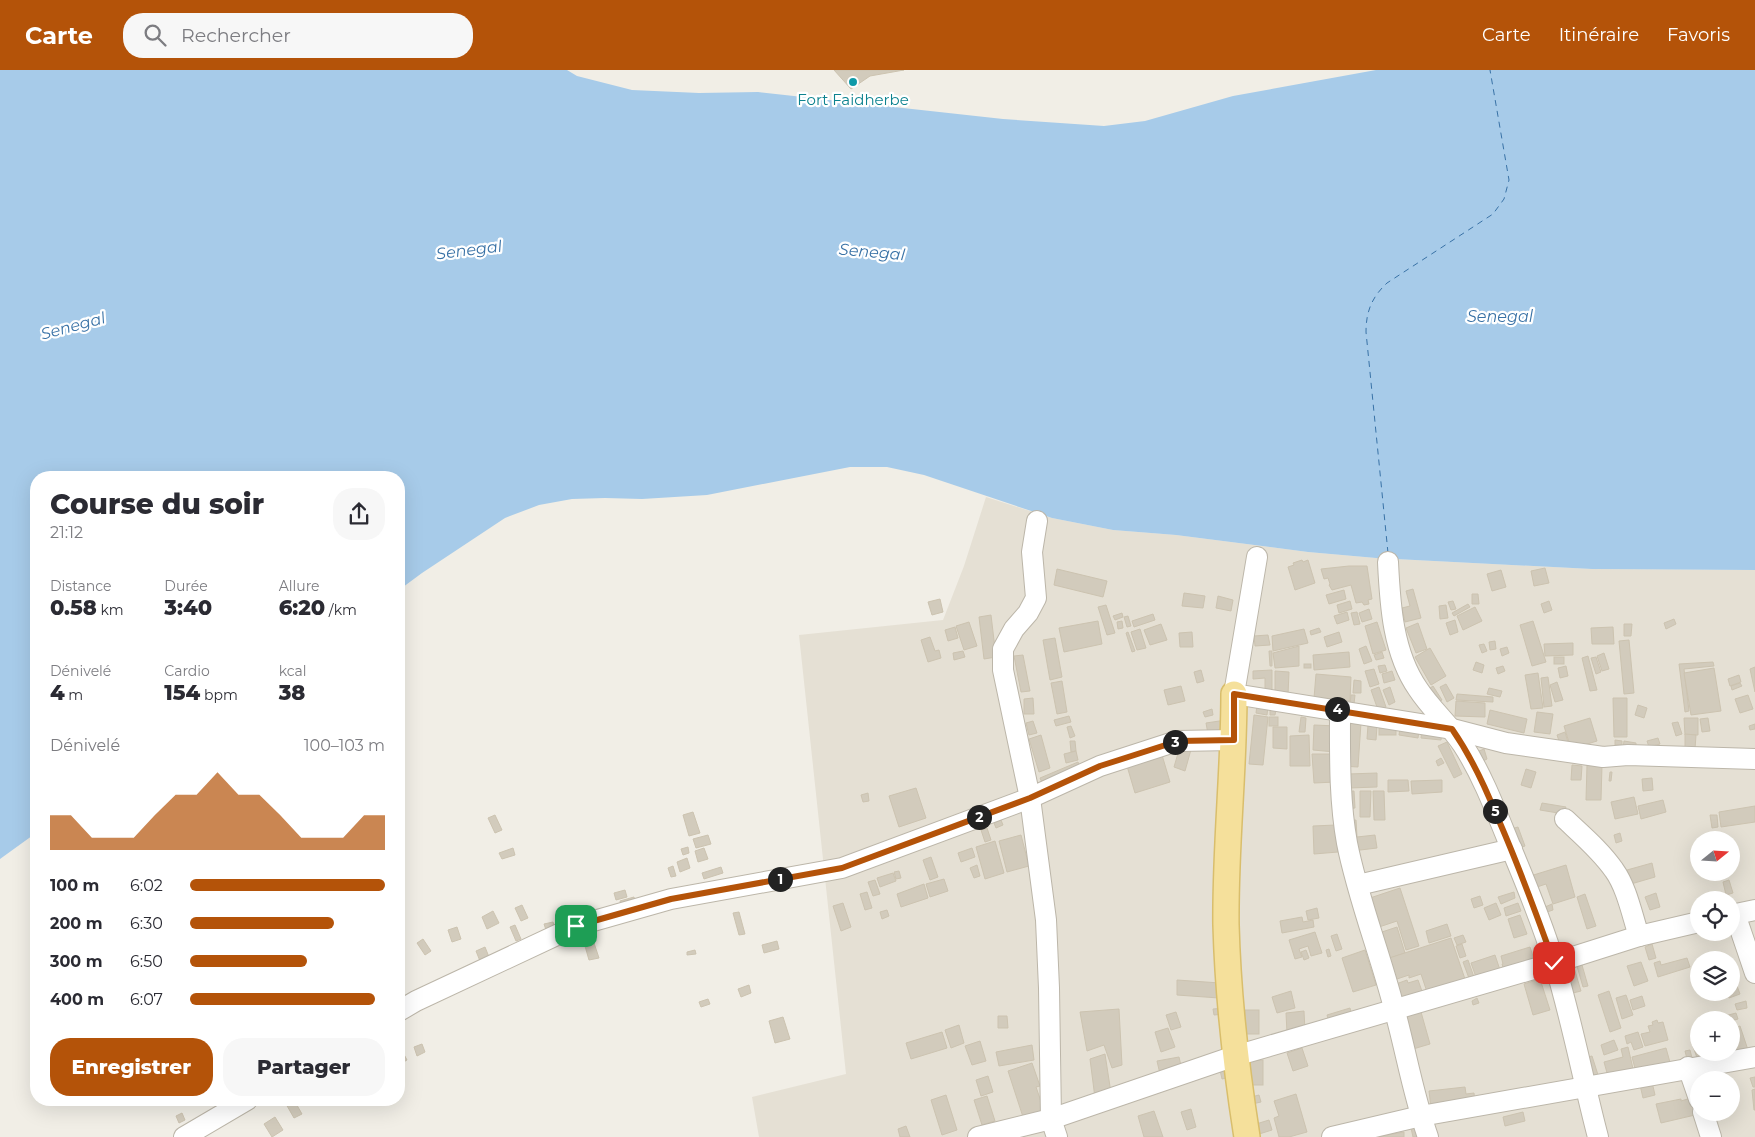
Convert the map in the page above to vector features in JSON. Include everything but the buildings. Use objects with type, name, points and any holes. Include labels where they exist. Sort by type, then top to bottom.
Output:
[{"type":"main road","points":[[1234,694],[1234,740],[1226,924],[1228,983],[1235,1056],[1247,1137]]},
{"type":"street","points":[[1037,521],[1032,552],[1036,598],[1028,613],[1014,629],[1003,649],[1003,670],[1030,798],[1046,920],[1054,1128]]},
{"type":"street","points":[[1257,557],[1234,694],[1452,729],[1506,743],[1603,757],[1628,755],[1755,758]]},
{"type":"street","points":[[1388,562],[1389,595],[1396,638],[1406,669],[1418,690],[1452,729],[1464,746],[1512,848],[1554,963],[1570,1018],[1598,1137]]},
{"type":"street","points":[[1340,710],[1342,813],[1348,844],[1358,885],[1395,1009],[1421,1116],[1428,1137]]},
{"type":"street","points":[[405,1007],[576,926],[671,899],[842,868],[1030,798],[1100,766],[1178,741],[1234,740]]},
{"type":"street","points":[[1565,819],[1603,856],[1615,871],[1624,889],[1639,936]]},
{"type":"street","points":[[1358,885],[1512,848]]},
{"type":"street","points":[[1740,913],[1755,910]]},
{"type":"street","points":[[978,1137],[1054,1128],[1235,1056],[1554,963],[1639,936],[1690,924]]},
{"type":"street","points":[[1740,933],[1755,973]]},
{"type":"street","points":[[1332,1137],[1421,1116],[1755,1057]]},
{"type":"street","points":[[1688,1068],[1690,1074]]},
{"type":"street","points":[[184,1137],[237,1106]]},
{"type":"street","points":[[1706,1121],[1711,1137]]},
{"type":"shaded area","points":[[986,497],[1052,518],[1113,530],[1176,535],[1308,552],[1376,558],[1592,569],[1755,570],[1755,1137],[759,1137],[752,1097],[846,1074],[799,635],[943,620],[964,566]]},
{"type":"water","name":"Senegal","points":[[0,70],[567,70],[577,76],[632,90],[699,93],[758,92],[1003,119],[1104,126],[1145,121],[1233,96],[1376,70],[1755,70],[1755,570],[1592,569],[1376,558],[1308,552],[1176,535],[1113,530],[1052,518],[924,475],[887,467],[850,467],[707,495],[642,499],[572,499],[539,505],[505,518],[405,586],[405,471],[30,471],[30,837],[0,859]]},
{"type":"ferry route","points":[[1388,553],[1366,332],[1367,317],[1374,299],[1387,283],[1493,214],[1504,199],[1509,180],[1490,70]]},
{"type":"place","name":"Fort Faidherbe","points":[[853,82]]},
{"type":"route","points":[[576,926],[671,899],[842,868],[1030,798],[1100,766],[1178,741],[1234,740],[1234,694],[1452,729],[1464,746],[1512,848],[1554,963]]}]
